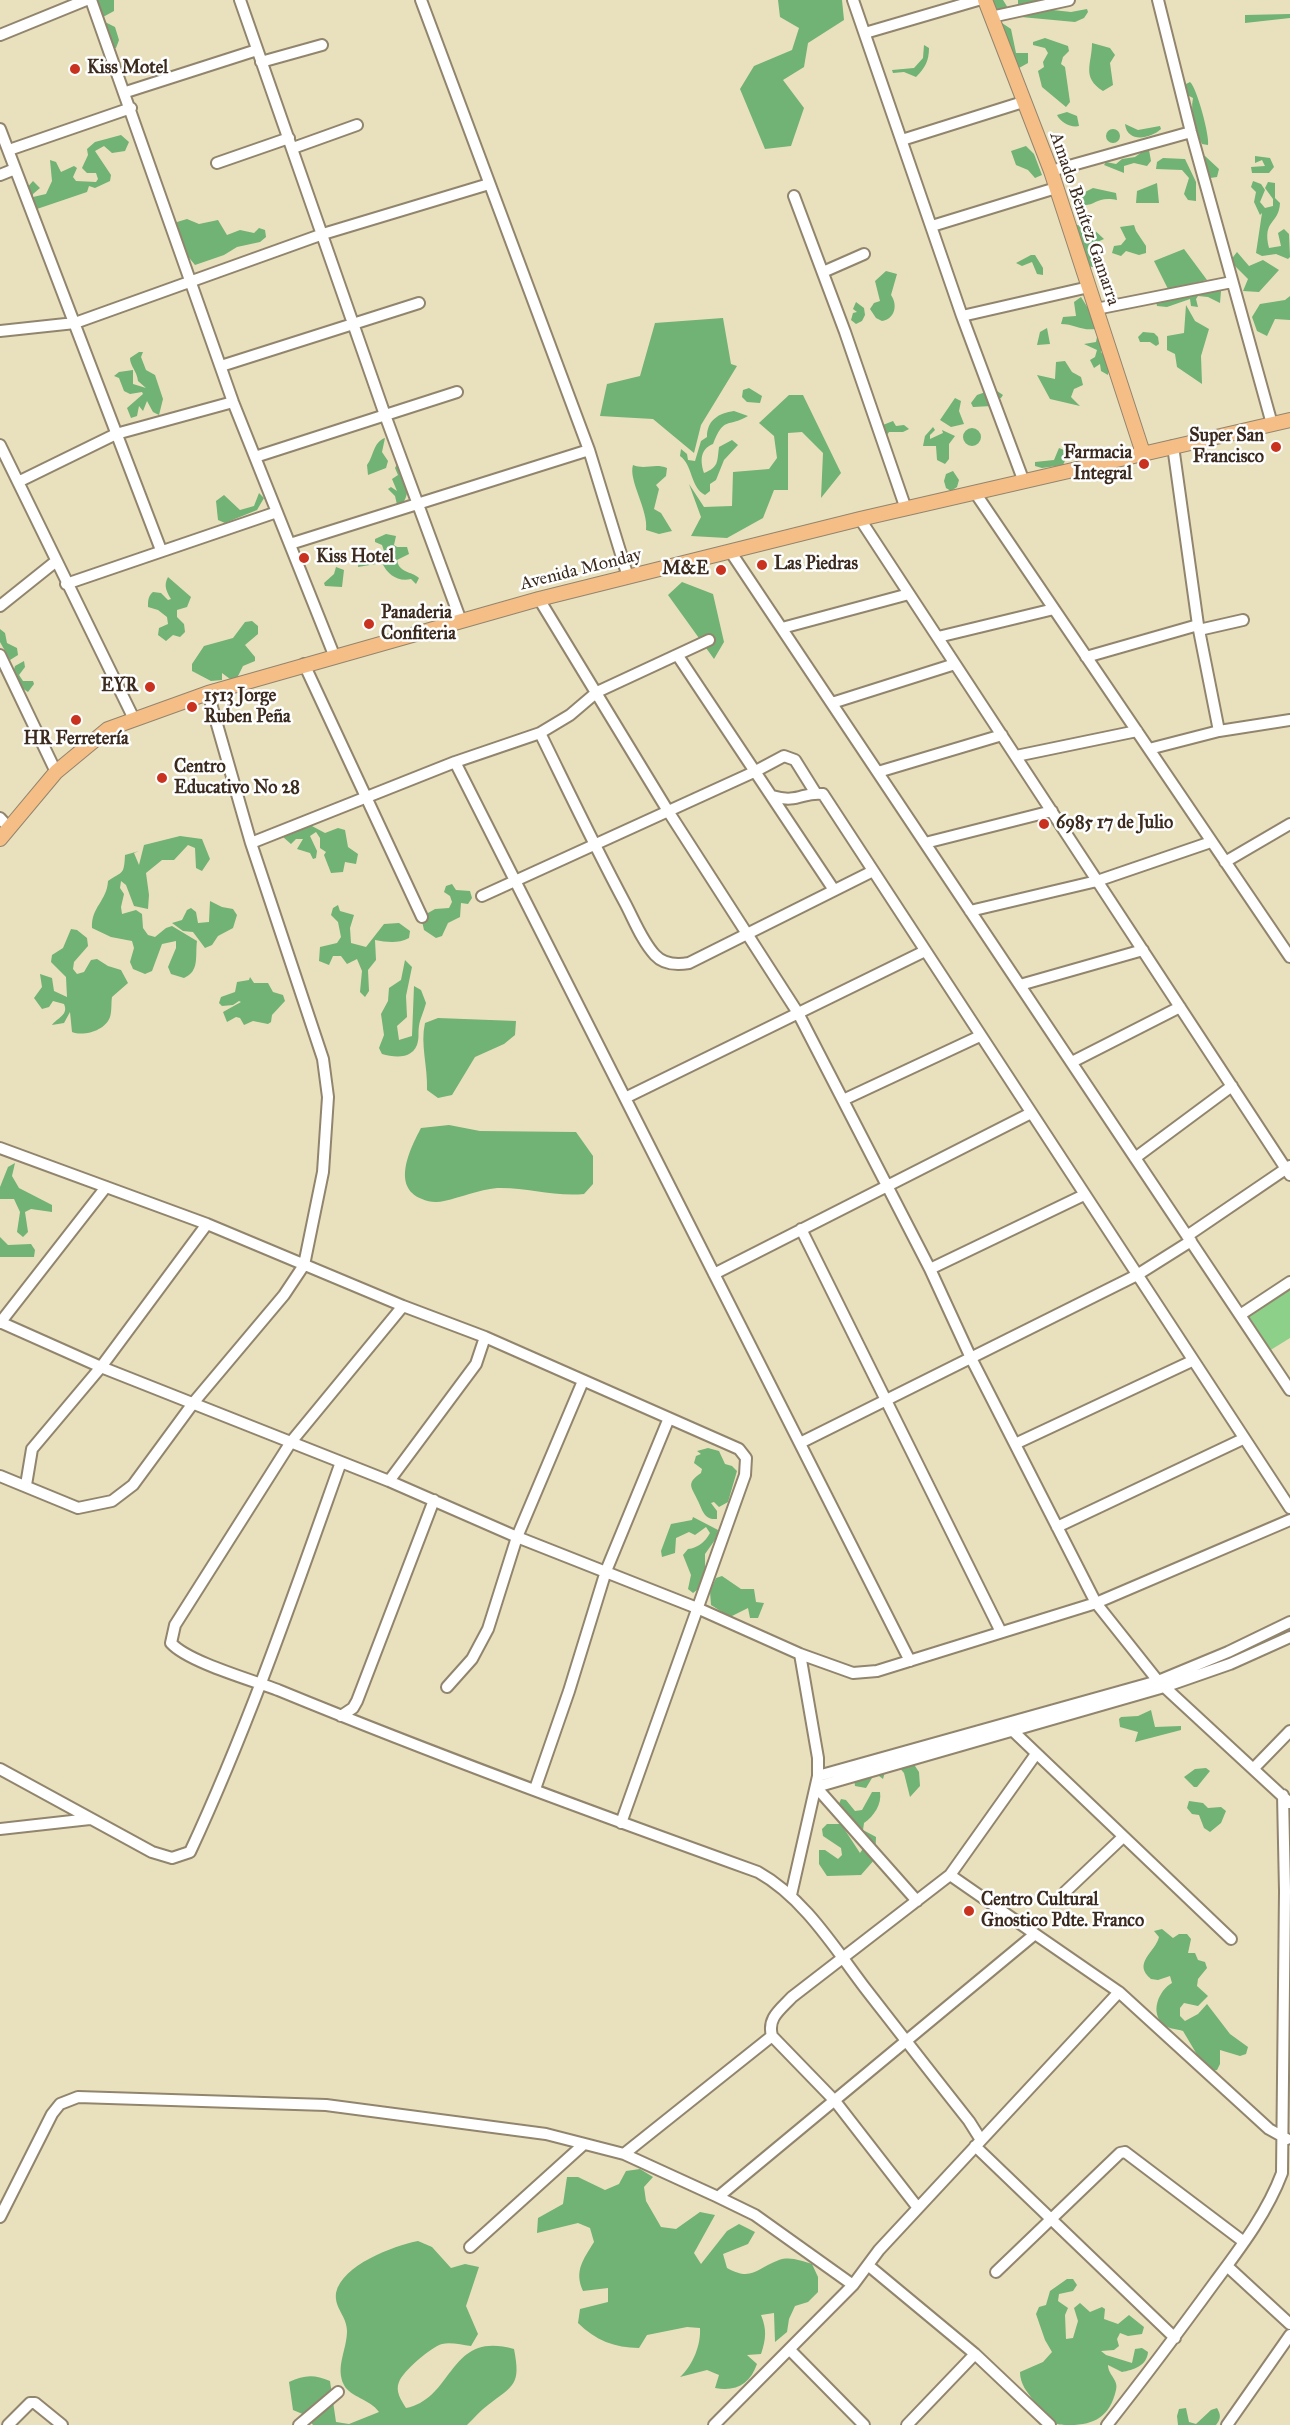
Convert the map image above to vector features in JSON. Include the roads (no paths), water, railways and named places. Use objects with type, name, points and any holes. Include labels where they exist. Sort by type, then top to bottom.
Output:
[{"type":"main road","name":"Amado Benítez Gamarra","points":[[985,0],[1051,171],[1143,453]]},
{"type":"main road","name":"Avenida Monday","points":[[3,828],[56,772],[108,729],[208,693],[334,655],[538,599],[860,519],[1290,420]]},
{"type":"street","points":[[0,35],[89,0],[126,93],[233,402],[334,655]]},
{"type":"street","points":[[240,0],[385,415],[461,621]]},
{"type":"street","points":[[421,0],[589,450],[628,577]]},
{"type":"street","points":[[853,0],[962,316],[1024,482]]},
{"type":"street","points":[[865,33],[978,0]]},
{"type":"street","points":[[991,17],[1068,0]]},
{"type":"street","points":[[1158,0],[1191,132],[1272,424]]},
{"type":"street","points":[[261,62],[322,45]]},
{"type":"street","points":[[126,93],[257,50]]},
{"type":"street","points":[[902,140],[1023,102]]},
{"type":"street","points":[[9,150],[131,108]]},
{"type":"street","points":[[217,164],[357,125]]},
{"type":"street","points":[[0,129],[161,550]]},
{"type":"street","points":[[1051,171],[1191,132]]},
{"type":"street","points":[[0,174],[15,169]]},
{"type":"street","points":[[0,331],[75,323],[323,234],[489,184]]},
{"type":"street","points":[[932,226],[1056,188]]},
{"type":"street","points":[[794,196],[906,509]]},
{"type":"street","points":[[823,272],[864,255]]},
{"type":"street","points":[[1096,309],[1232,282]]},
{"type":"street","points":[[962,316],[1089,287]]},
{"type":"street","points":[[221,366],[419,303]]},
{"type":"street","points":[[255,457],[457,392]]},
{"type":"street","points":[[18,482],[116,434],[233,402]]},
{"type":"street","points":[[1290,420],[1290,429]]},
{"type":"street","points":[[1173,446],[1198,628],[1218,731]]},
{"type":"street","points":[[1,448],[55,562],[134,718]]},
{"type":"street","points":[[290,544],[589,450]]},
{"type":"street","points":[[976,494],[1290,957]]},
{"type":"street","points":[[66,584],[277,512]]},
{"type":"street","points":[[800,1443],[1137,1275],[1289,1170],[860,519]]},
{"type":"street","points":[[730,551],[1290,1390]]},
{"type":"street","points":[[0,606],[55,562]]},
{"type":"street","points":[[782,628],[909,594]]},
{"type":"street","points":[[538,599],[668,811],[798,1013],[930,1269],[971,1358],[1095,1603],[1161,1684],[1286,1799],[1287,2139],[1282,2173],[1273,2196],[1244,2242],[1175,2338],[1107,2425]]},
{"type":"street","points":[[938,637],[1054,609]]},
{"type":"street","points":[[1086,657],[1198,628],[1243,620]]},
{"type":"street","points":[[251,843],[368,799],[455,762],[540,733],[570,715],[597,692],[710,640]]},
{"type":"street","points":[[0,655],[56,772]]},
{"type":"street","points":[[678,656],[834,890]]},
{"type":"street","points":[[304,664],[422,917]]},
{"type":"street","points":[[832,703],[955,664]]},
{"type":"street","points":[[0,1476],[78,1508],[111,1501],[133,1485],[194,1402],[284,1294],[304,1265],[323,1172],[328,1097],[323,1059],[251,843],[208,693]]},
{"type":"street","points":[[1149,749],[1218,731],[1290,720]]},
{"type":"street","points":[[1016,756],[1137,731]]},
{"type":"street","points":[[540,733],[643,937],[655,956],[661,959],[678,965],[689,963],[873,871]]},
{"type":"street","points":[[878,772],[1002,735]]},
{"type":"street","points":[[482,896],[754,772],[784,756],[795,760],[814,792]]},
{"type":"street","points":[[455,762],[910,1661]]},
{"type":"street","points":[[772,796],[796,800],[814,792],[823,794],[1290,1508]]},
{"type":"street","points":[[925,843],[1052,811]]},
{"type":"street","points":[[1226,862],[1290,824]]},
{"type":"street","points":[[970,911],[1097,881],[1211,842]]},
{"type":"street","points":[[1020,985],[1143,950]]},
{"type":"street","points":[[625,1098],[925,951]]},
{"type":"street","points":[[1072,1062],[1180,1007]]},
{"type":"street","points":[[843,1100],[980,1036]]},
{"type":"street","points":[[1135,1158],[1232,1086]]},
{"type":"street","points":[[714,1274],[1031,1113]]},
{"type":"street","points":[[2,1153],[106,1187],[207,1224],[403,1306],[485,1337],[739,1449],[746,1458],[745,1475],[621,1823]]},
{"type":"street","points":[[106,1187],[0,1322],[101,1367],[389,1481],[517,1538],[697,1608],[800,1654],[853,1672],[877,1671],[1095,1603],[1290,1520]]},
{"type":"street","points":[[930,1269],[1084,1195]]},
{"type":"street","points":[[26,1485],[32,1449],[101,1367],[207,1224]]},
{"type":"street","points":[[801,1229],[1001,1632]]},
{"type":"street","points":[[1240,1315],[1290,1282]]},
{"type":"street","points":[[403,1306],[291,1442],[175,1624],[171,1643],[177,1649],[341,1716],[621,1823],[758,1872],[777,1883],[791,1895],[843,1959],[906,2041],[978,2143],[1048,2219],[1175,2338]]},
{"type":"street","points":[[389,1481],[476,1364],[485,1337]]},
{"type":"street","points":[[1015,1444],[1192,1360]]},
{"type":"street","points":[[447,1687],[472,1659],[488,1629],[517,1538],[583,1381]]},
{"type":"street","points":[[535,1789],[569,1691],[606,1571],[669,1418]]},
{"type":"street","points":[[1058,1527],[1244,1439]]},
{"type":"street","points":[[0,1769],[163,1856],[180,1857],[190,1852],[226,1774],[262,1684],[341,1462]]},
{"type":"street","points":[[341,1716],[353,1708],[357,1701],[434,1500]]},
{"type":"street","points":[[817,1781],[1013,1731],[1161,1684],[1290,1622]]},
{"type":"street","points":[[817,1781],[1230,1664],[1290,1637]]},
{"type":"street","points":[[791,1895],[817,1781],[818,1758],[800,1654]]},
{"type":"street","points":[[1013,1731],[1231,1939]]},
{"type":"street","points":[[1254,1768],[1290,1731]]},
{"type":"street","points":[[918,2208],[836,2102],[772,2036],[771,2020],[792,1997],[950,1875],[1036,1754]]},
{"type":"street","points":[[817,1781],[917,1901]]},
{"type":"street","points":[[0,1829],[90,1819]]},
{"type":"street","points":[[1065,1892],[1123,1837]]},
{"type":"street","points":[[950,1875],[1119,1992],[1269,2129],[1287,2139]]},
{"type":"street","points":[[718,2197],[836,2102],[1035,1934]]},
{"type":"street","points":[[714,2425],[853,2285],[879,2250],[1119,1992]]},
{"type":"street","points":[[624,2154],[772,2036]]},
{"type":"street","points":[[0,2217],[52,2114],[60,2104],[78,2097],[326,2105],[546,2134],[624,2154],[755,2215],[853,2285]]},
{"type":"street","points":[[470,2247],[584,2144]]},
{"type":"street","points":[[996,2272],[1048,2219],[1120,2153],[1125,2152],[1166,2186],[1244,2242]]},
{"type":"street","points":[[869,2266],[975,2355],[1050,2425]]},
{"type":"street","points":[[1227,2266],[1290,2324]]},
{"type":"street","points":[[1227,2425],[1290,2335]]},
{"type":"street","points":[[790,2350],[864,2425]]},
{"type":"street","points":[[907,2425],[975,2355]]},
{"type":"street","points":[[299,2425],[338,2392]]},
{"type":"street","points":[[8,2425],[30,2403],[34,2403],[62,2425]]},
{"type":"place","name":"Kiss Motel","points":[[75,69]]},
{"type":"place","name":"Super San Francisco","points":[[1276,447]]},
{"type":"place","name":"Farmacia Integral","points":[[1144,464]]},
{"type":"place","name":"Kiss Hotel","points":[[304,558]]},
{"type":"place","name":"Las Piedras","points":[[762,565]]},
{"type":"place","name":"M&E","points":[[721,570]]},
{"type":"place","name":"Panaderia Confiteria","points":[[369,624]]},
{"type":"place","name":"EYR","points":[[150,687]]},
{"type":"place","name":"1513 Jorge Ruben Peña","points":[[192,707]]},
{"type":"place","name":"HR Ferretería","points":[[76,720]]},
{"type":"place","name":"Centro Educativo No 28","points":[[162,778]]},
{"type":"place","name":"6985 17 de Julio","points":[[1044,824]]},
{"type":"place","name":"Centro Cultural Gnostico Pdte. Franco","points":[[969,1911]]}]
